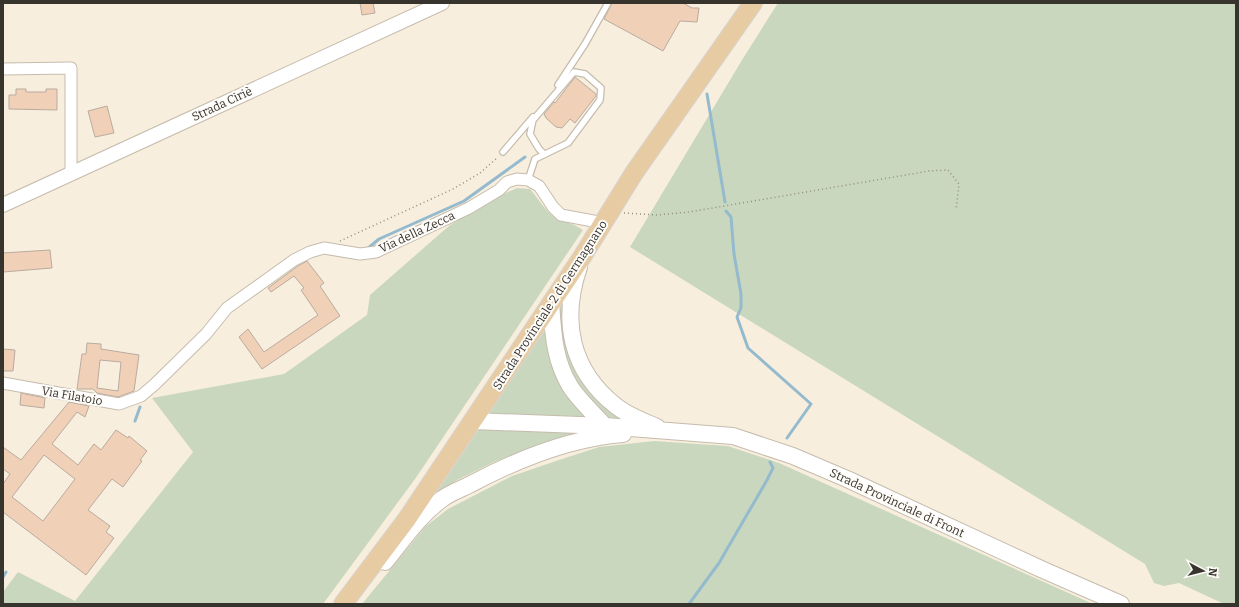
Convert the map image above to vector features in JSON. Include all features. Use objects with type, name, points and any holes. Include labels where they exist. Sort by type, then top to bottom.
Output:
[{"type":"main road","name":"Strada Provinciale 2 di Germagnano","points":[[343,604],[407,519],[582,257],[634,173],[753,3]]},
{"type":"main road","points":[[582,257],[572,286],[570,314],[572,342],[579,362],[594,384],[616,406],[665,431]]},
{"type":"main road","points":[[551,302],[552,330],[556,357],[570,387],[605,426]]},
{"type":"main road","points":[[473,421],[605,426],[665,431]]},
{"type":"main road","points":[[351,604],[418,520],[443,499],[491,473],[547,451],[580,441],[614,435],[665,431]]},
{"type":"main road","name":"Strada Provinciale di Front","points":[[665,431],[733,436],[794,456],[1121,604]]},
{"type":"street","name":"Strada Ciriè","points":[[3,205],[442,3]]},
{"type":"street","points":[[3,69],[71,68],[71,174]]},
{"type":"street","name":"Via della Zecca","points":[[141,396],[154,386],[206,334],[227,308],[294,260],[310,252],[324,248],[360,254],[376,252],[469,208],[499,190],[507,182],[517,179],[528,180]]},
{"type":"street","points":[[528,180],[539,186],[553,207],[561,215],[607,218]]},
{"type":"street","name":"Via Filatoio","points":[[3,383],[119,404],[141,396]]},
{"type":"lane","points":[[504,152],[552,95],[585,44],[608,3]]},
{"type":"lane","points":[[528,180],[535,159],[568,144],[600,100],[601,88],[585,74],[574,72],[533,120],[530,134],[539,149],[544,154]]},
{"type":"path","points":[[324,248],[453,189],[480,173],[504,152]]},
{"type":"path","points":[[607,218],[689,212],[929,171],[948,170],[958,184],[956,210]]},
{"type":"green space","points":[[778,3],[1236,3],[1236,604],[1224,604],[1179,583],[1164,586],[1154,583],[1145,564],[630,247],[742,60]]},
{"type":"green space","points":[[517,188],[530,189],[552,215],[583,230],[415,479],[323,604],[3,604],[3,592],[18,572],[75,601],[193,452],[152,398],[284,374],[367,315],[370,295],[450,225],[499,196]]},
{"type":"green space","points":[[566,295],[567,342],[631,420],[606,418],[588,399],[569,372],[563,356],[558,305]]},
{"type":"green space","points":[[546,325],[591,419],[488,413]]},
{"type":"green space","points":[[477,427],[590,431],[542,443],[494,462],[457,480],[425,502]]},
{"type":"green space","points":[[654,441],[728,446],[779,463],[1093,604],[362,604],[426,526],[448,509],[512,476],[559,460],[599,447]]},
{"type":"building","points":[[360,3],[373,3],[375,13],[362,15]]},
{"type":"building","points":[[612,3],[683,3],[692,8],[699,8],[697,22],[680,21],[663,51],[604,19]]},
{"type":"building","points":[[575,77],[596,94],[596,96],[575,123],[570,119],[562,128],[556,127],[546,118],[544,114],[554,102],[555,103]]},
{"type":"building","points":[[16,89],[26,89],[26,92],[46,92],[46,89],[57,89],[57,110],[9,109],[9,95],[16,95]]},
{"type":"building","points":[[107,106],[114,133],[95,137],[88,111]]},
{"type":"building","points":[[50,250],[52,268],[3,272],[3,253]]},
{"type":"building","points":[[307,261],[324,283],[320,286],[340,316],[262,369],[239,337],[248,329],[264,352],[318,315],[301,290],[304,288],[294,276],[271,292],[268,288]]},
{"type":"building","points":[[87,343],[101,344],[101,349],[139,355],[134,391],[118,397],[97,393],[93,389],[77,389],[82,354],[86,354]],"holes":[[[100,360],[121,362],[118,391],[97,388]]]},
{"type":"building","points":[[3,349],[15,350],[13,371],[3,371]]},
{"type":"building","points":[[21,393],[45,398],[44,408],[20,405]]},
{"type":"building","points":[[69,402],[89,406],[85,417],[77,412],[52,444],[78,465],[94,444],[101,450],[116,430],[128,438],[129,436],[147,451],[140,460],[142,461],[123,487],[112,479],[88,510],[110,526],[106,532],[114,538],[86,575],[3,512],[3,484],[10,474],[3,469],[3,447],[21,460]],"holes":[[[44,455],[75,479],[43,521],[12,497]]]},
{"type":"waterway","points":[[707,94],[725,202]]},
{"type":"waterway","points":[[367,249],[379,239],[464,201],[525,157]]},
{"type":"waterway","points":[[726,211],[731,217],[734,254],[741,294],[741,308],[737,317],[748,348],[811,404],[787,438]]},
{"type":"waterway","points":[[135,421],[140,407]]},
{"type":"waterway","points":[[689,604],[719,563],[767,480],[773,468],[770,462]]},
{"type":"waterway","points":[[3,577],[6,572]]}]
